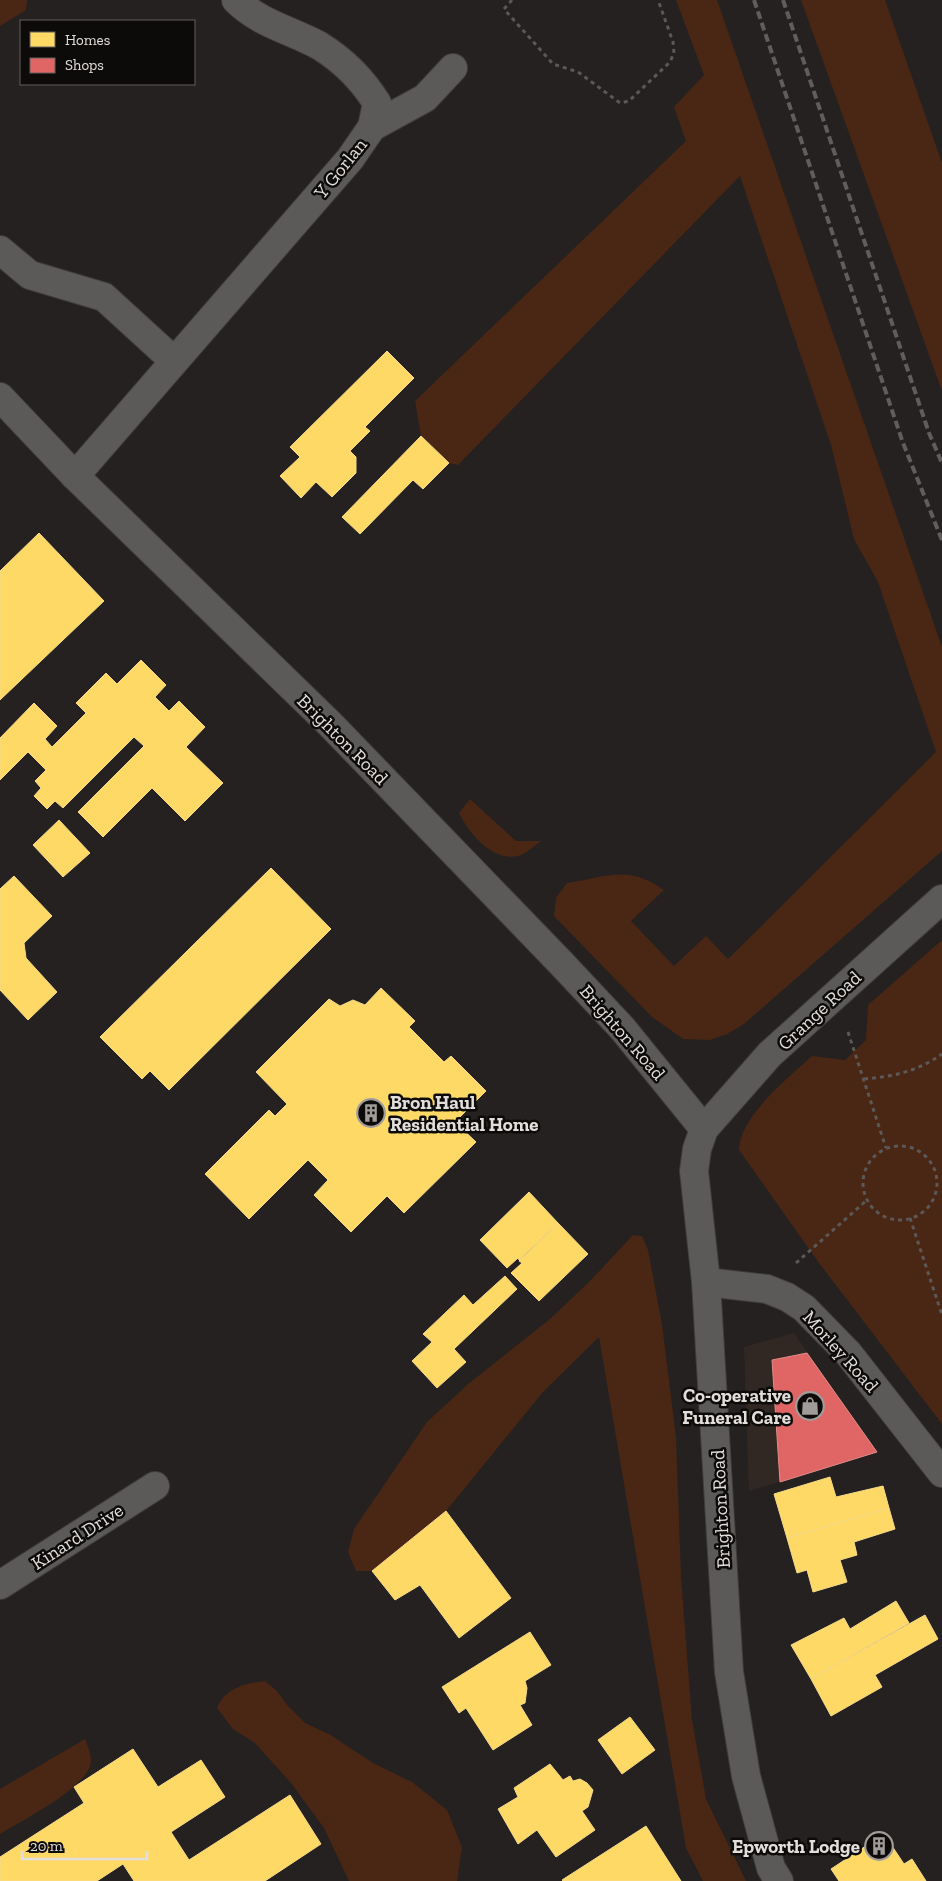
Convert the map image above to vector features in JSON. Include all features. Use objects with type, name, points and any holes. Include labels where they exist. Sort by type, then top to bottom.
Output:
[{"type":"street","name":"Y Gorlan","points":[[76,476],[350,159],[372,127],[376,103],[365,84],[349,67],[318,46],[279,29],[248,12],[236,0]]},
{"type":"street","points":[[372,127],[425,98],[453,68]]},
{"type":"street","points":[[0,250],[30,275],[104,297],[174,361]]},
{"type":"street","name":"Brighton Road","points":[[0,397],[76,476],[331,726],[534,936],[622,1028],[704,1129],[696,1149],[694,1171],[706,1282],[729,1672],[746,1776],[771,1868],[779,1881]]},
{"type":"street","name":"Grange Road","points":[[704,1129],[770,1054],[834,994],[941,901]]},
{"type":"street","name":"Morley Road","points":[[706,1282],[767,1289],[787,1297],[804,1308],[848,1353],[942,1474]]},
{"type":"street","name":"Kinard Drive","points":[[0,1585],[155,1486]]},
{"type":"path","points":[[512,0],[504,9],[553,64],[578,72],[620,103],[629,101],[670,62],[674,53],[673,42],[658,0]]},
{"type":"path","points":[[834,994],[886,1148]]},
{"type":"path","points":[[864,1079],[901,1075],[928,1063],[942,1054]]},
{"type":"path","points":[[910,1147],[930,1160],[937,1182],[935,1194],[922,1213],[898,1220],[885,1217],[875,1211],[867,1200],[862,1188],[863,1176],[867,1164],[876,1154],[886,1148],[910,1147]]},
{"type":"path","points":[[767,1289],[867,1200]]},
{"type":"path","points":[[910,1218],[942,1315]]},
{"type":"shaded area","points":[[0,0],[27,0],[26,10],[0,26]]},
{"type":"shaded area","points":[[676,0],[717,0],[942,647],[942,851],[744,1024],[727,1034],[710,1040],[683,1039],[652,1017],[554,916],[556,898],[567,883],[617,875],[639,877],[651,882],[664,890],[631,921],[674,966],[706,936],[728,959],[936,752],[878,582],[854,539],[831,445],[740,176],[458,465],[449,463],[421,436],[415,401],[686,141],[674,107],[704,75]]},
{"type":"shaded area","points":[[801,0],[885,0],[942,163],[942,391]]},
{"type":"shaded area","points":[[470,799],[516,841],[541,841],[527,852],[518,856],[508,857],[499,855],[482,844],[463,821],[459,813]]},
{"type":"shaded area","points":[[942,940],[942,1424],[819,1263],[739,1150],[741,1137],[747,1124],[766,1099],[812,1056],[845,1060],[866,1040],[868,1005]]},
{"type":"shaded area","points":[[633,1235],[642,1236],[648,1250],[662,1324],[676,1437],[681,1577],[692,1720],[706,1799],[746,1881],[703,1881],[686,1848],[599,1337],[543,1392],[446,1511],[372,1571],[356,1571],[348,1552],[354,1529],[427,1422],[468,1384],[550,1319],[591,1280]]},
{"type":"shaded area","name":"Co-operative Funeral Care","points":[[794,1333],[877,1452],[749,1491],[744,1347]]},
{"type":"shaded area","points":[[265,1681],[277,1691],[288,1706],[305,1723],[329,1734],[373,1763],[412,1782],[447,1810],[462,1847],[457,1881],[349,1881],[324,1828],[291,1783],[255,1743],[233,1729],[217,1708],[230,1691],[250,1683]]},
{"type":"shaded area","points":[[85,1739],[91,1759],[90,1766],[84,1776],[64,1795],[0,1834],[0,1789]]},
{"type":"building: Homes","points":[[387,351],[414,378],[365,427],[370,431],[350,451],[356,457],[356,473],[332,497],[316,482],[301,498],[280,476],[300,457],[290,447]]},
{"type":"building: Homes","points":[[421,436],[449,463],[423,489],[413,480],[360,534],[342,517]]},
{"type":"building: Homes","points":[[39,533],[104,601],[0,700],[0,571]]},
{"type":"building: Homes","points":[[141,660],[166,685],[155,697],[169,711],[179,701],[205,727],[186,747],[223,783],[185,821],[152,788],[103,837],[78,812],[144,746],[134,737],[63,808],[55,801],[47,809],[34,796],[41,788],[35,781],[46,770],[28,752],[0,780],[0,738],[34,703],[57,726],[45,739],[52,747],[86,713],[76,703],[106,673],[117,684]]},
{"type":"building: Homes","points":[[59,820],[90,853],[63,877],[33,845]]},
{"type":"building: Homes","points":[[271,868],[331,929],[169,1090],[150,1071],[142,1079],[100,1037]]},
{"type":"building: Homes","points":[[14,876],[52,916],[24,943],[26,958],[57,992],[28,1020],[0,990],[0,889]]},
{"type":"building: Homes","name":"Bron Haul Residential Home","points":[[381,988],[415,1021],[409,1027],[444,1062],[451,1056],[486,1091],[455,1122],[476,1142],[404,1213],[387,1196],[351,1232],[314,1195],[328,1180],[308,1160],[249,1219],[205,1174],[269,1110],[275,1116],[287,1104],[256,1072],[329,999],[340,1006],[353,1000],[365,1005]]},
{"type":"building: Homes","points":[[529,1192],[558,1223],[519,1260],[518,1258],[507,1268],[480,1240]]},
{"type":"building: Homes","points":[[558,1223],[588,1254],[539,1301],[511,1273],[522,1263],[519,1261]]},
{"type":"building: Homes","points":[[505,1276],[517,1289],[454,1349],[466,1362],[437,1388],[412,1361],[432,1342],[423,1334],[464,1295],[473,1305]]},
{"type":"building: Homes","points":[[830,1477],[836,1497],[883,1486],[889,1508],[787,1538],[774,1494]]},
{"type":"building: Homes","points":[[889,1508],[895,1529],[854,1542],[857,1555],[840,1560],[847,1582],[813,1592],[807,1570],[797,1573],[787,1538]]},
{"type":"building: Homes","points":[[446,1511],[511,1598],[459,1638],[420,1585],[395,1600],[372,1571]]},
{"type":"building: Homes","points":[[896,1601],[909,1623],[811,1679],[791,1645],[844,1618],[850,1629]]},
{"type":"building: Homes","points":[[925,1615],[938,1639],[875,1675],[882,1687],[831,1716],[811,1679]]},
{"type":"building: Homes","points":[[530,1632],[551,1665],[525,1681],[527,1688],[525,1703],[520,1705],[532,1725],[493,1750],[466,1708],[459,1713],[442,1687]]},
{"type":"building: Homes","points":[[630,1717],[655,1750],[622,1774],[598,1740]]},
{"type":"building: Homes","points":[[133,1749],[158,1787],[201,1760],[225,1797],[171,1832],[189,1860],[290,1795],[321,1844],[265,1881],[134,1881],[123,1864],[97,1881],[0,1881],[0,1857],[84,1803],[74,1787]]},
{"type":"building: Homes","points":[[550,1764],[563,1780],[570,1776],[573,1781],[580,1779],[593,1790],[588,1807],[582,1811],[595,1830],[556,1857],[537,1830],[518,1844],[498,1809],[518,1797],[514,1788]]},
{"type":"building: Homes","points":[[646,1826],[681,1881],[562,1880]]},
{"type":"building: Homes","name":"Epworth Lodge","points":[[884,1834],[904,1864],[912,1859],[926,1881],[839,1881],[831,1869]]},
{"type":"building: Shops","name":"Co-operative Funeral Care","points":[[807,1353],[877,1452],[780,1482],[772,1360]]},
{"type":"railway","points":[[754,0],[903,443],[942,540]]},
{"type":"railway","points":[[783,0],[929,433],[942,463]]},
{"type":"place","name":"Bron Haul Residential Home","points":[[371,1113]]},
{"type":"place","name":"Co-operative Funeral Care","points":[[810,1406]]},
{"type":"place","name":"Epworth Lodge","points":[[879,1846]]}]
